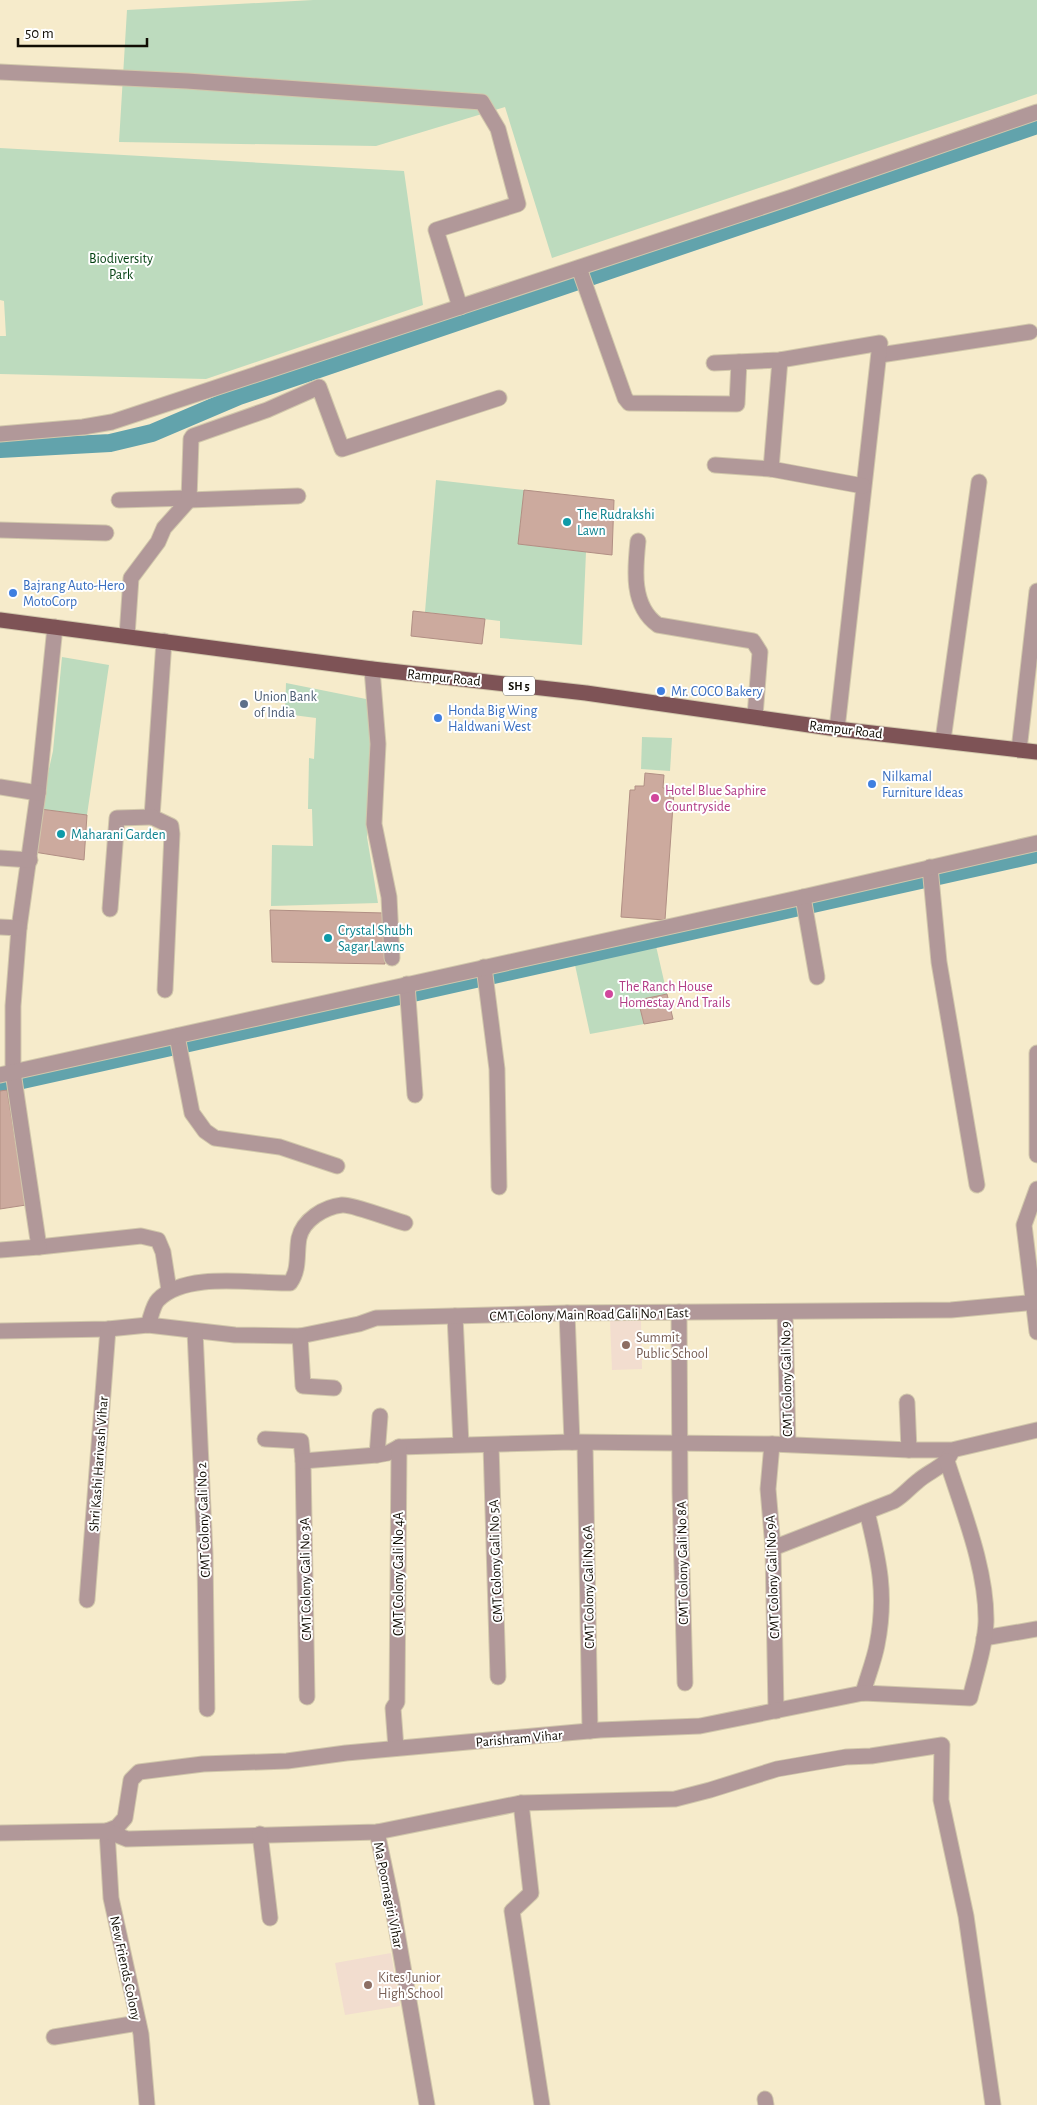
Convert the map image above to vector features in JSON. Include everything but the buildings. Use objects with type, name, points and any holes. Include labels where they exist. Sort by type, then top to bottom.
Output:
[{"type":"main road","name":"Rampur Road","points":[[0,620],[372,669],[586,693],[837,729],[1037,752]]},
{"type":"street","points":[[0,72],[187,81],[482,102],[498,129],[518,204],[436,230],[460,307]]},
{"type":"street","points":[[0,434],[83,427],[112,422],[460,307],[581,275],[1037,112]]},
{"type":"street","points":[[581,275],[625,398],[629,403],[736,404],[739,362]]},
{"type":"street","points":[[880,355],[1030,332]]},
{"type":"street","points":[[714,363],[780,360],[880,343],[837,729]]},
{"type":"street","points":[[771,469],[780,360]]},
{"type":"street","points":[[127,636],[131,578],[158,542],[164,528],[189,499],[191,439],[193,436],[267,410],[319,387],[342,449],[500,398]]},
{"type":"street","points":[[716,465],[771,469],[863,486]]},
{"type":"street","points":[[943,740],[979,482]]},
{"type":"street","points":[[119,500],[298,496]]},
{"type":"street","points":[[0,530],[106,533]]},
{"type":"street","points":[[638,541],[635,570],[637,588],[649,619],[658,625],[753,642],[758,646],[760,652],[755,716]]},
{"type":"street","points":[[1019,750],[1037,591]]},
{"type":"street","points":[[39,1247],[10,1078],[7,1006],[30,860],[55,627]]},
{"type":"street","points":[[152,817],[164,641]]},
{"type":"street","points":[[372,669],[378,744],[374,824],[388,897],[392,958]]},
{"type":"street","points":[[0,787],[38,792]]},
{"type":"street","points":[[110,909],[117,818],[152,817],[171,826],[165,990]]},
{"type":"street","points":[[10,1078],[805,902],[931,876],[1037,843]]},
{"type":"street","points":[[0,858],[30,860]]},
{"type":"street","points":[[931,876],[939,962],[978,1185]]},
{"type":"street","points":[[805,902],[817,978]]},
{"type":"street","points":[[0,927],[19,928]]},
{"type":"street","points":[[485,974],[497,1069],[500,1187]]},
{"type":"street","points":[[407,990],[416,1095]]},
{"type":"street","points":[[178,1041],[192,1113],[205,1131],[215,1138],[280,1147],[337,1166]]},
{"type":"street","points":[[1037,1053],[1037,1155]]},
{"type":"street","points":[[1037,1189],[1030,1225],[1037,1332]]},
{"type":"street","points":[[148,1325],[156,1301],[169,1290],[190,1284],[226,1280],[290,1282],[296,1274],[299,1237],[305,1224],[310,1218],[343,1204],[405,1223]]},
{"type":"street","points":[[0,1250],[141,1236],[158,1240],[163,1252],[169,1290]]},
{"type":"street","name":"CMT Colony Main Road Gali No 1 East","points":[[0,1331],[108,1329],[148,1325],[251,1336],[300,1336],[359,1324],[376,1318],[679,1312],[785,1313],[951,1310],[1035,1302]]},
{"type":"street","name":"CMT Colony Gali No 8A","points":[[679,1312],[685,1683]]},
{"type":"street","name":"CMT Colony Gali No 9","points":[[785,1313],[788,1444]]},
{"type":"street","name":"CMT Colony Gali No 6A","points":[[567,1314],[578,1442],[590,1731]]},
{"type":"street","points":[[455,1316],[461,1444]]},
{"type":"street","name":"Shri Kashi Harivash Vihar","points":[[87,1600],[108,1329]]},
{"type":"street","name":"CMT Colony Gali No 2","points":[[195,1331],[205,1554],[207,1709]]},
{"type":"street","points":[[300,1336],[303,1386],[334,1388]]},
{"type":"street","points":[[907,1402],[909,1450]]},
{"type":"street","points":[[377,1455],[380,1416]]},
{"type":"street","points":[[773,1548],[867,1512],[906,1494],[918,1481],[950,1456],[1037,1430]]},
{"type":"street","name":"CMT Colony Gali No 3A","points":[[265,1439],[300,1441],[303,1461],[307,1697]]},
{"type":"street","points":[[303,1461],[377,1455],[388,1453],[398,1447],[578,1442],[788,1444],[909,1450],[950,1456]]},
{"type":"street","name":"CMT Colony Gali No 9A","points":[[772,1444],[768,1490],[773,1548],[776,1711]]},
{"type":"street","name":"CMT Colony Gali No 5A","points":[[491,1445],[498,1677]]},
{"type":"street","name":"CMT Colony Gali No 4A","points":[[396,1748],[393,1708],[397,1702],[398,1447]]},
{"type":"street","points":[[950,1456],[982,1583],[986,1624],[984,1638],[1037,1629]]},
{"type":"street","points":[[863,1693],[877,1647],[882,1616],[883,1586],[867,1512]]},
{"type":"street","name":"Parishram Vihar","points":[[106,1831],[117,1828],[125,1818],[131,1780],[139,1772],[202,1764],[287,1761],[396,1748],[590,1731],[700,1726],[863,1693],[970,1698],[984,1638]]},
{"type":"street","points":[[0,1834],[106,1831],[128,1839],[377,1832],[521,1804],[675,1799],[777,1769],[846,1757],[870,1756],[942,1745],[942,1800],[966,1916],[993,2105]]},
{"type":"street","points":[[521,1804],[531,1893],[512,1911],[542,2105]]},
{"type":"street","name":"New Friends Colony","points":[[106,1831],[112,1898],[138,2023],[147,2105]]},
{"type":"street","name":"Ma Poornagiri Vihar","points":[[377,1832],[392,1903],[427,2105]]},
{"type":"street","points":[[260,1834],[270,1918]]},
{"type":"street","points":[[54,2037],[138,2023]]},
{"type":"shaded area","name":"Summit Public School","points":[[610,1320],[641,1321],[642,1369],[612,1370]]},
{"type":"shaded area","name":"Kites Junior High School","points":[[391,1953],[400,2006],[345,2015],[335,1963]]},
{"type":"green space","points":[[313,0],[1037,0],[1037,94],[552,258],[505,107],[376,146],[119,142],[127,10]]},
{"type":"green space","name":"Biodiversity Park","points":[[0,148],[404,171],[423,305],[206,379],[0,374],[0,336],[6,336],[4,301],[0,300]]},
{"type":"green space","points":[[436,480],[524,490],[518,544],[586,552],[582,645],[500,638],[500,621],[425,612]]},
{"type":"green space","points":[[62,657],[109,665],[87,815],[40,809],[53,751]]},
{"type":"green space","points":[[286,683],[366,699],[375,741],[367,837],[378,903],[271,906],[272,845],[313,846],[312,809],[308,809],[309,758],[314,759],[316,718],[285,714]]},
{"type":"green space","points":[[642,737],[672,738],[670,771],[641,769]]},
{"type":"green space","points":[[656,946],[667,994],[638,1000],[644,1024],[590,1034],[575,965]]},
{"type":"waterway","points":[[0,449],[110,443],[152,433],[239,396],[1037,125]]},
{"type":"waterway","points":[[0,1085],[1037,854]]},
{"type":"place","name":"The Rudrakshi Lawn","points":[[567,522]]},
{"type":"place","name":"Bajrang Auto-Hero MotoCorp","points":[[13,593]]},
{"type":"place","name":"Mr. COCO Bakery","points":[[661,691]]},
{"type":"place","name":"Union Bank of India","points":[[244,704]]},
{"type":"place","name":"Honda Big Wing Haldwani West","points":[[438,718]]},
{"type":"place","name":"Nilkamal Furniture Ideas","points":[[872,784]]},
{"type":"place","name":"Hotel Blue Saphire Countryside","points":[[655,798]]},
{"type":"place","name":"Maharani Garden","points":[[61,834]]},
{"type":"place","name":"Crystal Shubh Sagar Lawns","points":[[328,938]]},
{"type":"place","name":"The Ranch House Homestay And Trails","points":[[609,994]]},
{"type":"place","name":"Summit Public School","points":[[626,1345]]},
{"type":"place","name":"Kites Junior High School","points":[[368,1985]]}]
